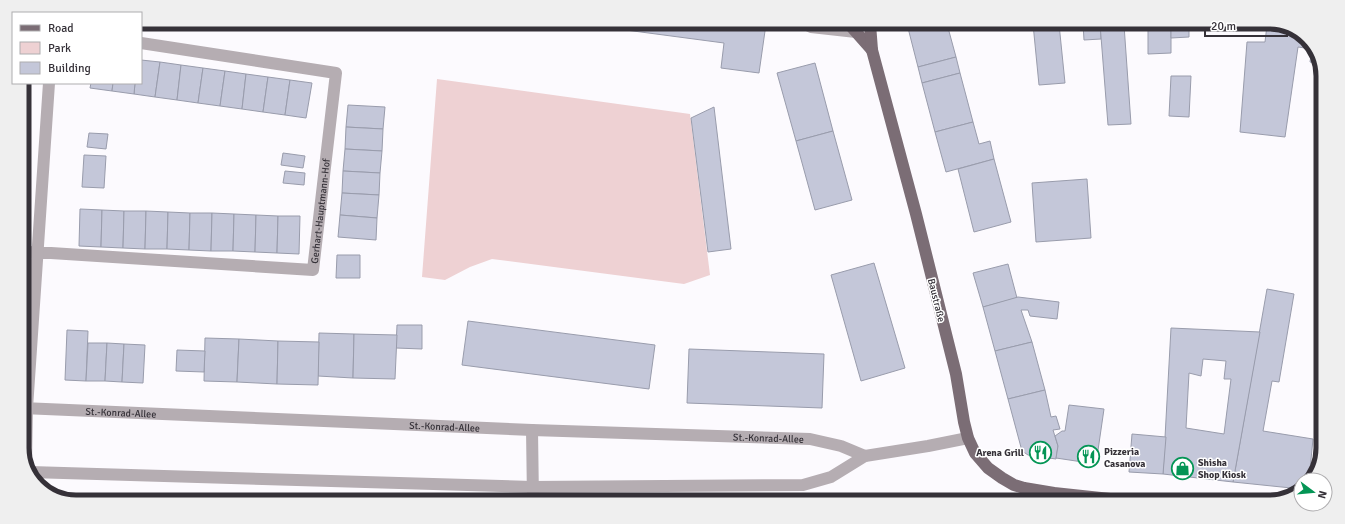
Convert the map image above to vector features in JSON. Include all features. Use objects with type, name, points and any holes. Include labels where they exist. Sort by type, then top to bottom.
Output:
[{"type":"main road","name":"Baustraße","points":[[853,29],[872,50]]},
{"type":"main road","name":"Baustraße","points":[[870,29],[872,50],[916,214],[956,374],[968,438],[975,453],[988,468],[1014,485],[1044,495]]},
{"type":"street","name":"Gerhart-Hauptmann-Hof","points":[[29,252],[313,270],[336,73],[142,43]]},
{"type":"street","points":[[29,356],[49,84]]},
{"type":"street","name":"St.-Konrad-Allee","points":[[29,408],[532,430],[810,439],[841,446],[865,456]]},
{"type":"street","points":[[532,430],[533,495]]},
{"type":"street","points":[[35,472],[532,487],[804,485],[831,477],[865,456],[968,438]]},
{"type":"green space","points":[[437,79],[690,114],[710,275],[684,284],[492,259],[470,267],[445,280],[422,277]]},
{"type":"building","points":[[618,29],[765,29],[759,73],[721,68],[724,43]]},
{"type":"building","points":[[908,29],[948,29],[956,57],[918,67]]},
{"type":"building","points":[[1033,29],[1060,29],[1065,83],[1039,85]]},
{"type":"building","points":[[1083,29],[1100,29],[1101,39],[1084,40]]},
{"type":"building","points":[[1100,29],[1124,29],[1131,124],[1108,125]]},
{"type":"building","points":[[1148,29],[1171,29],[1171,53],[1148,54]]},
{"type":"building","points":[[1171,29],[1189,29],[1189,37],[1171,38]]},
{"type":"building","points":[[1267,29],[1278,30],[1284,31],[1295,37],[1307,48],[1298,47],[1285,137],[1240,132],[1247,42],[1265,42]]},
{"type":"building","points":[[1311,55],[1314,63],[1310,62]]},
{"type":"building","points":[[956,57],[960,73],[922,83],[918,67]]},
{"type":"building","points":[[142,60],[160,62],[155,97],[134,94],[135,84],[142,84]]},
{"type":"building","points":[[160,62],[181,65],[177,100],[155,97]]},
{"type":"building","points":[[815,63],[833,131],[796,141],[777,73]]},
{"type":"building","points":[[181,65],[203,68],[198,103],[177,100]]},
{"type":"building","points":[[203,68],[225,71],[220,106],[198,103]]},
{"type":"building","points":[[225,71],[246,74],[242,109],[220,106]]},
{"type":"building","points":[[960,73],[973,122],[935,132],[922,83]]},
{"type":"building","points":[[246,74],[268,77],[263,112],[242,109]]},
{"type":"building","points":[[1171,76],[1191,76],[1189,117],[1169,116]]},
{"type":"building","points":[[268,77],[290,80],[285,115],[263,112]]},
{"type":"building","points":[[290,80],[312,83],[306,118],[285,115]]},
{"type":"building","points":[[91,84],[113,84],[112,91],[90,88]]},
{"type":"building","points":[[113,84],[135,84],[134,94],[112,91]]},
{"type":"building","points":[[348,105],[385,107],[383,129],[346,127]]},
{"type":"building","points":[[714,107],[731,249],[708,252],[691,118]]},
{"type":"building","points":[[973,122],[979,144],[990,141],[994,159],[946,172],[935,132]]},
{"type":"building","points":[[346,127],[383,129],[382,151],[345,149]]},
{"type":"building","points":[[833,131],[852,200],[815,210],[796,141]]},
{"type":"building","points":[[89,133],[108,134],[106,149],[87,147]]},
{"type":"building","points":[[345,149],[382,151],[380,173],[343,171]]},
{"type":"building","points":[[283,153],[305,156],[303,168],[281,165]]},
{"type":"building","points":[[84,155],[106,156],[104,188],[82,187]]},
{"type":"building","points":[[994,159],[1011,222],[974,232],[958,169]]},
{"type":"building","points":[[285,171],[305,173],[304,185],[283,183]]},
{"type":"building","points":[[343,171],[380,173],[379,195],[342,193]]},
{"type":"building","points":[[1087,179],[1091,238],[1036,242],[1032,183]]},
{"type":"building","points":[[342,193],[379,195],[377,218],[340,215]]},
{"type":"building","points":[[80,209],[102,210],[101,247],[79,246]]},
{"type":"building","points":[[102,210],[124,211],[123,248],[101,247]]},
{"type":"building","points":[[124,211],[146,211],[145,249],[123,248]]},
{"type":"building","points":[[146,211],[168,212],[167,249],[145,249]]},
{"type":"building","points":[[168,212],[190,213],[189,250],[167,249]]},
{"type":"building","points":[[190,213],[212,213],[211,251],[189,250]]},
{"type":"building","points":[[212,213],[234,214],[233,251],[211,251]]},
{"type":"building","points":[[234,214],[256,215],[255,252],[233,251]]},
{"type":"building","points":[[256,215],[278,216],[277,253],[255,252]]},
{"type":"building","points":[[340,215],[377,218],[376,240],[338,237]]},
{"type":"building","points":[[278,216],[300,216],[299,254],[277,253]]},
{"type":"building","points":[[337,255],[360,255],[360,278],[336,278]]},
{"type":"building","points":[[874,263],[905,368],[861,381],[831,275]]},
{"type":"building","points":[[1008,264],[1017,298],[983,307],[973,273]]},
{"type":"building","points":[[1267,289],[1294,294],[1279,382],[1272,381],[1263,431],[1313,439],[1310,471],[1293,472],[1293,488],[1233,482]]},
{"type":"building","points":[[1018,297],[1059,302],[1057,319],[1030,316],[1028,310],[1021,310],[1032,342],[995,351],[983,307]]},
{"type":"building","points":[[468,321],[655,345],[649,389],[462,365]]},
{"type":"building","points":[[397,325],[422,325],[422,349],[396,348]]},
{"type":"building","points":[[1171,328],[1260,332],[1233,482],[1163,474]],"holes":[[[1203,359],[1226,361],[1224,379],[1231,379],[1224,434],[1186,428],[1189,373],[1201,376]]]},
{"type":"building","points":[[67,330],[88,331],[86,381],[65,380]]},
{"type":"building","points":[[319,333],[354,334],[353,378],[318,376]]},
{"type":"building","points":[[354,334],[397,335],[395,379],[353,378]]},
{"type":"building","points":[[205,338],[239,339],[237,382],[204,381]]},
{"type":"building","points":[[239,339],[278,341],[277,384],[237,382]]},
{"type":"building","points":[[278,341],[319,342],[318,385],[277,384]]},
{"type":"building","points":[[1032,342],[1045,390],[1008,399],[995,351]]},
{"type":"building","points":[[88,343],[107,343],[105,381],[86,381]]},
{"type":"building","points":[[107,343],[124,344],[122,382],[105,381]]},
{"type":"building","points":[[124,344],[145,345],[143,383],[122,382]]},
{"type":"building","points":[[689,349],[824,354],[822,408],[687,403]]},
{"type":"building","points":[[177,350],[205,351],[204,372],[176,371]]},
{"type":"building","points":[[1045,390],[1051,417],[1056,416],[1060,429],[1053,430],[1058,446],[1056,459],[1028,455],[1022,451],[1008,399]]},
{"type":"building","points":[[1069,405],[1104,409],[1096,464],[1056,458],[1058,446],[1055,436],[1062,431],[1065,431]]},
{"type":"building","points":[[1132,434],[1166,437],[1163,474],[1129,472]]},
{"type":"place","name":"Arena Grill","points":[[1040,452]]},
{"type":"place","name":"Pizzeria Casanova","points":[[1088,457]]},
{"type":"place","name":"Shisha Shop Kiosk","points":[[1182,468]]}]
